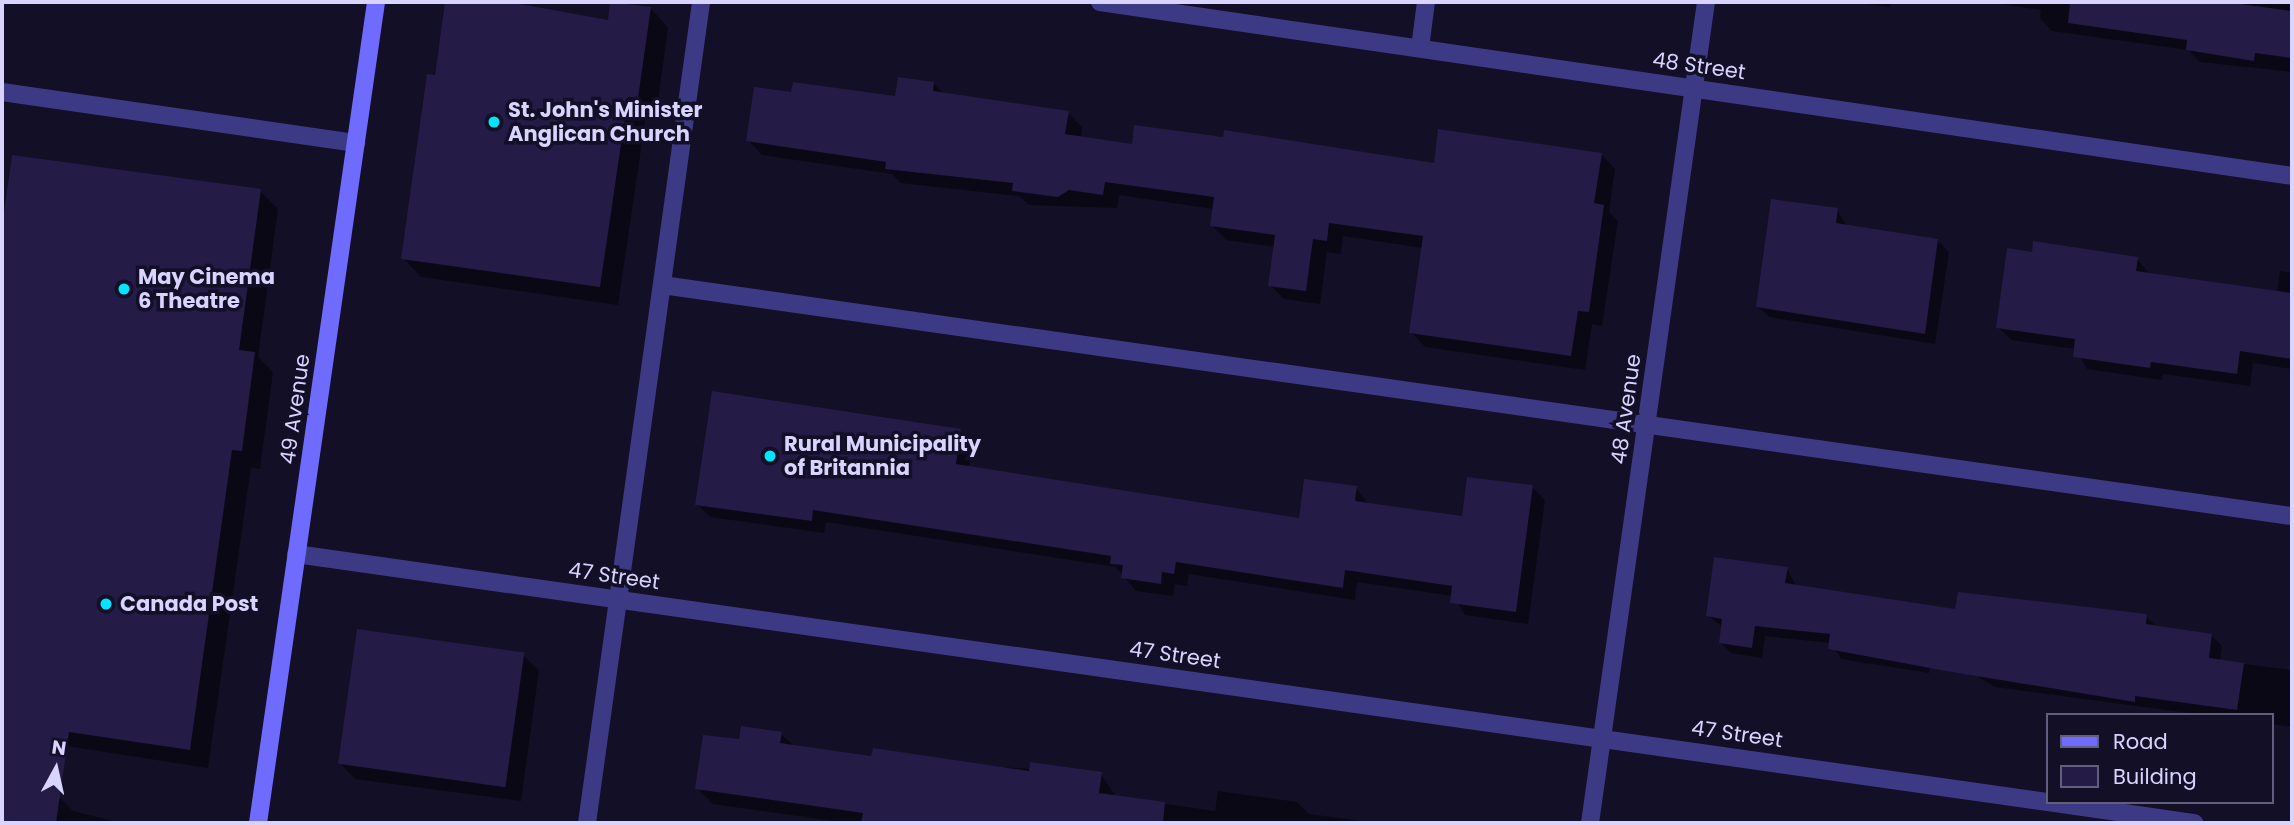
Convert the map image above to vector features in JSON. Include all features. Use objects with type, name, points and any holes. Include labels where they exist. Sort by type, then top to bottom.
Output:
[{"type":"street","name":"49 Avenue","points":[[258,823],[376,2]]},
{"type":"street","points":[[587,823],[701,2]]},
{"type":"street","name":"48 Street","points":[[1100,2],[2292,176]]},
{"type":"street","points":[[1420,48],[1426,2]]},
{"type":"street","name":"48 Avenue","points":[[1590,823],[1706,2]]},
{"type":"street","points":[[2,92],[356,143]]},
{"type":"street","points":[[662,285],[2292,516]]},
{"type":"street","name":"47 Street","points":[[296,554],[2046,802]]},
{"type":"street","name":"47 Street","points":[[2062,804],[2194,823]]},
{"type":"building","name":"St. John's Minister Anglican Church","points":[[445,2],[509,2],[608,20],[610,2],[651,7],[638,98],[628,97],[600,287],[401,259],[427,74],[435,75]]},
{"type":"building","points":[[2070,2],[2226,2],[2292,11],[2292,58],[2255,53],[2254,61],[2186,50],[2187,40],[2068,23]]},
{"type":"building","points":[[898,77],[934,82],[933,91],[1069,111],[1065,134],[1132,144],[1134,125],[1223,137],[1224,130],[1434,163],[1438,129],[1602,153],[1594,203],[1604,205],[1589,312],[1578,311],[1571,356],[1409,333],[1423,236],[1329,223],[1327,241],[1313,239],[1306,291],[1268,286],[1275,235],[1210,226],[1214,197],[1105,182],[1103,195],[1069,190],[1058,197],[1012,191],[1013,183],[885,169],[886,162],[746,141],[754,87],[791,92],[793,82],[895,96]]},
{"type":"building","points":[[12,155],[261,189],[239,350],[255,352],[242,451],[232,450],[190,750],[69,732],[56,823],[2,823],[2,227]]},
{"type":"building","points":[[1771,199],[1838,208],[1836,223],[1938,239],[1925,334],[1756,307]]},
{"type":"building","points":[[2033,241],[2138,257],[2136,271],[2292,293],[2292,359],[2240,351],[2237,374],[2151,362],[2150,368],[2073,357],[2075,339],[1996,328],[2007,248],[2032,252]]},
{"type":"building","points":[[712,391],[961,429],[956,464],[1299,518],[1304,479],[1357,486],[1355,501],[1462,516],[1467,477],[1533,485],[1516,612],[1450,603],[1452,586],[1345,570],[1343,588],[1176,562],[1174,574],[1162,572],[1161,584],[1121,578],[1123,565],[1110,564],[1111,556],[813,510],[812,521],[695,505]]},
{"type":"building","points":[[1714,557],[1788,567],[1785,583],[1955,609],[1958,592],[2147,614],[2146,624],[2212,634],[2209,658],[2244,663],[2237,710],[2135,696],[2135,702],[1828,649],[1830,634],[1755,626],[1752,648],[1719,643],[1722,619],[1706,616]]},
{"type":"building","points":[[357,629],[524,653],[505,787],[338,764]]},
{"type":"building","points":[[741,726],[782,732],[780,743],[871,756],[873,748],[1029,771],[1030,762],[1102,772],[1099,793],[1165,802],[1163,823],[861,823],[863,813],[695,789],[703,735],[739,739]]},
{"type":"place","name":"St. John's Minister Anglican Church","points":[[494,122]]},
{"type":"place","name":"May Cinema 6 Theatre","points":[[124,289]]},
{"type":"place","name":"Rural Municipality of Britannia","points":[[770,456]]},
{"type":"place","name":"Canada Post","points":[[106,604]]}]
